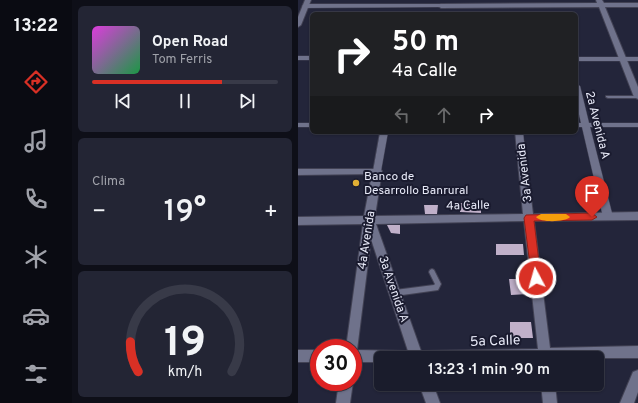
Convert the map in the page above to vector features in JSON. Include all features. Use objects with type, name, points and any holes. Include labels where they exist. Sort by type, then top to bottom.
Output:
[{"type":"street","points":[[298,25],[306,3],[403,6],[501,3],[600,3],[638,5]]},
{"type":"street","points":[[600,3],[638,97]]},
{"type":"street","points":[[402,12],[403,6]]},
{"type":"street","points":[[298,58],[310,58]]},
{"type":"street","points":[[578,59],[638,59]]},
{"type":"street","name":"2a Avenida A","points":[[578,94],[608,217]]},
{"type":"street","points":[[298,125],[310,125]]},
{"type":"street","points":[[578,125],[638,125]]},
{"type":"street","name":"4a Avenida","points":[[353,339],[364,250],[384,134]]},
{"type":"street","name":"3a Avenida","points":[[520,137],[543,351]]},
{"type":"street","points":[[298,172],[377,171]]},
{"type":"street","name":"4a Calle","points":[[298,221],[638,216]]},
{"type":"street","name":"3a Avenida A","points":[[370,220],[415,351]]},
{"type":"street","name":"5a Calle","points":[[604,353],[638,352]]},
{"type":"street","points":[[298,356],[310,356]]},
{"type":"street","name":"5a Calle","points":[[362,356],[374,357]]},
{"type":"street","points":[[627,403],[638,376]]},
{"type":"street","points":[[343,403],[345,391]]},
{"type":"street","points":[[429,391],[433,403]]},
{"type":"street","points":[[549,391],[550,403]]},
{"type":"lane","points":[[608,97],[638,97]]},
{"type":"lane","points":[[395,293],[431,290],[436,288],[438,284],[432,272]]},
{"type":"building","points":[[460,203],[481,203],[481,213],[460,212]]},
{"type":"building","points":[[424,205],[438,205],[437,214],[425,214]]},
{"type":"building","points":[[387,225],[400,225],[400,234],[391,233]]},
{"type":"building","points":[[496,244],[523,244],[524,255],[496,255]]},
{"type":"building","points":[[509,279],[526,279],[528,294],[511,295]]},
{"type":"building","points":[[510,322],[531,322],[533,338],[510,338]]},
{"type":"slow traffic","points":[[541,217],[566,217]]},
{"type":"place","name":"Banco de Desarrollo Banrural","points":[[356,183]]},
{"type":"route","points":[[536,278],[529,218],[592,217]]}]
